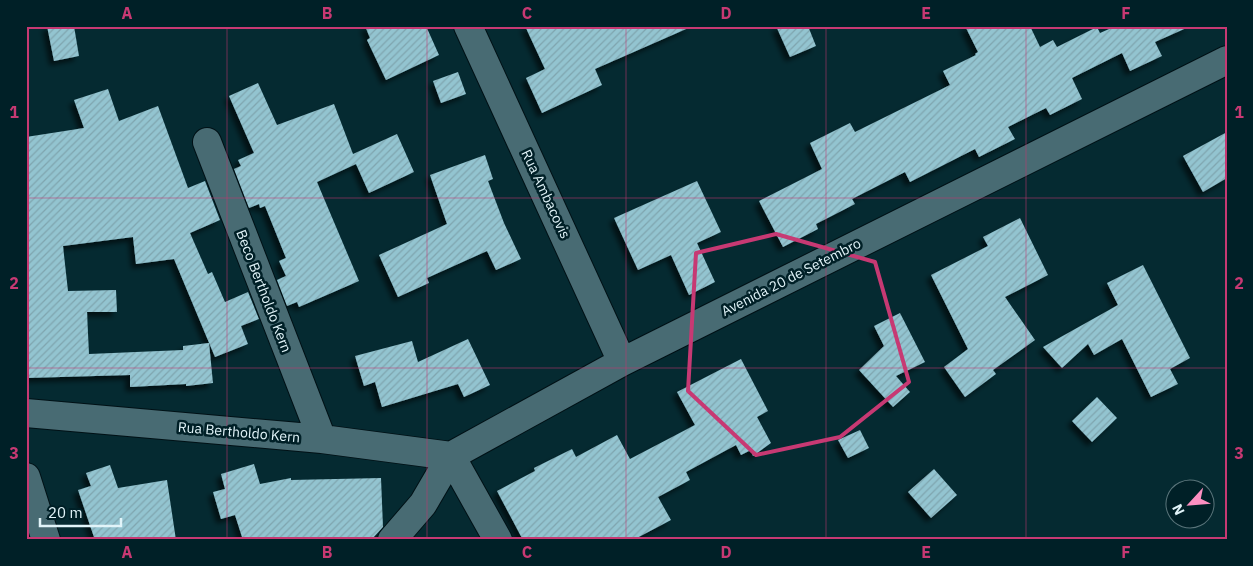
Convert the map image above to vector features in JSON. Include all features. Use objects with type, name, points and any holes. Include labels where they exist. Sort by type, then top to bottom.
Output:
[{"type":"street","name":"Rua Ambacovis","points":[[468,26],[622,362]]},
{"type":"street","name":"Avenida 20 de Setembro","points":[[451,456],[622,362],[1227,60]]},
{"type":"street","name":"Beco Bertholdo Kern","points":[[207,142],[322,439]]},
{"type":"street","name":"Rua Bertholdo Kern","points":[[26,413],[322,439],[451,456]]},
{"type":"street","points":[[392,540],[422,504],[451,456],[498,540]]},
{"type":"street","points":[[26,478],[46,540]]},
{"type":"highlighted area","points":[[776,234],[875,262],[909,382],[840,437],[756,455],[688,391],[696,253]]},
{"type":"building","points":[[47,26],[74,26],[79,56],[54,61]]},
{"type":"building","points":[[365,26],[426,26],[439,55],[386,80],[367,40],[370,38]]},
{"type":"building","points":[[525,26],[693,26],[595,69],[602,85],[542,113],[526,78],[545,69]]},
{"type":"building","points":[[776,26],[808,26],[816,46],[790,57]]},
{"type":"building","points":[[965,26],[1030,26],[1040,47],[1053,40],[1057,47],[1097,27],[1100,33],[1116,26],[1191,26],[1155,42],[1162,56],[1130,71],[1122,53],[1072,78],[1082,99],[1050,115],[1046,108],[1008,127],[1015,139],[979,157],[975,149],[910,182],[905,172],[852,199],[855,204],[816,224],[818,229],[783,247],[759,201],[822,169],[810,143],[850,123],[855,132],[950,85],[943,71],[976,55],[978,52]]},
{"type":"building","points":[[458,72],[466,94],[441,103],[433,81]]},
{"type":"building","points":[[258,83],[277,125],[334,104],[353,154],[397,134],[414,172],[369,193],[356,164],[317,182],[359,281],[299,307],[297,302],[287,306],[277,280],[286,276],[279,261],[286,258],[265,206],[260,208],[259,204],[249,208],[234,169],[241,166],[238,160],[254,153],[229,96]]},
{"type":"building","points":[[108,89],[119,121],[158,106],[188,188],[205,181],[220,220],[190,233],[208,274],[212,272],[225,302],[248,292],[259,319],[241,326],[248,344],[215,357],[174,259],[136,264],[133,237],[63,246],[68,291],[116,290],[117,312],[87,312],[89,354],[183,350],[183,346],[209,343],[213,383],[186,386],[186,384],[130,387],[130,375],[26,378],[26,137],[84,128],[74,100]]},
{"type":"building","points":[[1227,132],[1227,178],[1203,192],[1183,156]]},
{"type":"building","points":[[485,155],[493,179],[488,181],[504,223],[521,259],[496,270],[487,251],[427,278],[429,283],[398,297],[379,255],[447,224],[430,175]]},
{"type":"building","points":[[697,181],[721,232],[697,243],[715,282],[689,295],[671,255],[638,270],[614,218]]},
{"type":"building","points":[[1020,218],[1048,275],[1005,297],[1035,340],[993,370],[996,374],[965,397],[944,367],[968,349],[931,275],[988,246],[983,237]]},
{"type":"building","points":[[1143,265],[1190,358],[1170,369],[1178,384],[1151,397],[1122,339],[1094,355],[1088,344],[1062,368],[1043,347],[1118,305],[1107,283]]},
{"type":"building","points":[[900,313],[925,362],[896,376],[910,392],[893,407],[859,370],[884,346],[874,326]]},
{"type":"building","points":[[468,339],[490,385],[464,397],[458,384],[382,407],[375,382],[364,386],[355,356],[412,341],[418,362]]},
{"type":"building","points":[[741,359],[768,411],[757,417],[771,443],[753,456],[751,450],[741,455],[736,445],[686,472],[690,480],[658,497],[671,520],[633,540],[523,540],[497,491],[535,471],[534,468],[572,449],[576,457],[617,435],[630,459],[695,425],[677,392]]},
{"type":"building","points":[[1097,397],[1117,418],[1092,442],[1072,421]]},
{"type":"building","points":[[860,430],[869,448],[848,458],[838,440]]},
{"type":"building","points":[[254,464],[260,484],[291,478],[291,480],[381,478],[383,527],[371,540],[243,540],[235,515],[221,519],[213,492],[225,489],[221,474]]},
{"type":"building","points":[[110,465],[118,488],[167,480],[176,540],[95,540],[78,490],[91,486],[86,473]]},
{"type":"building","points":[[934,469],[957,495],[931,518],[908,492]]}]
